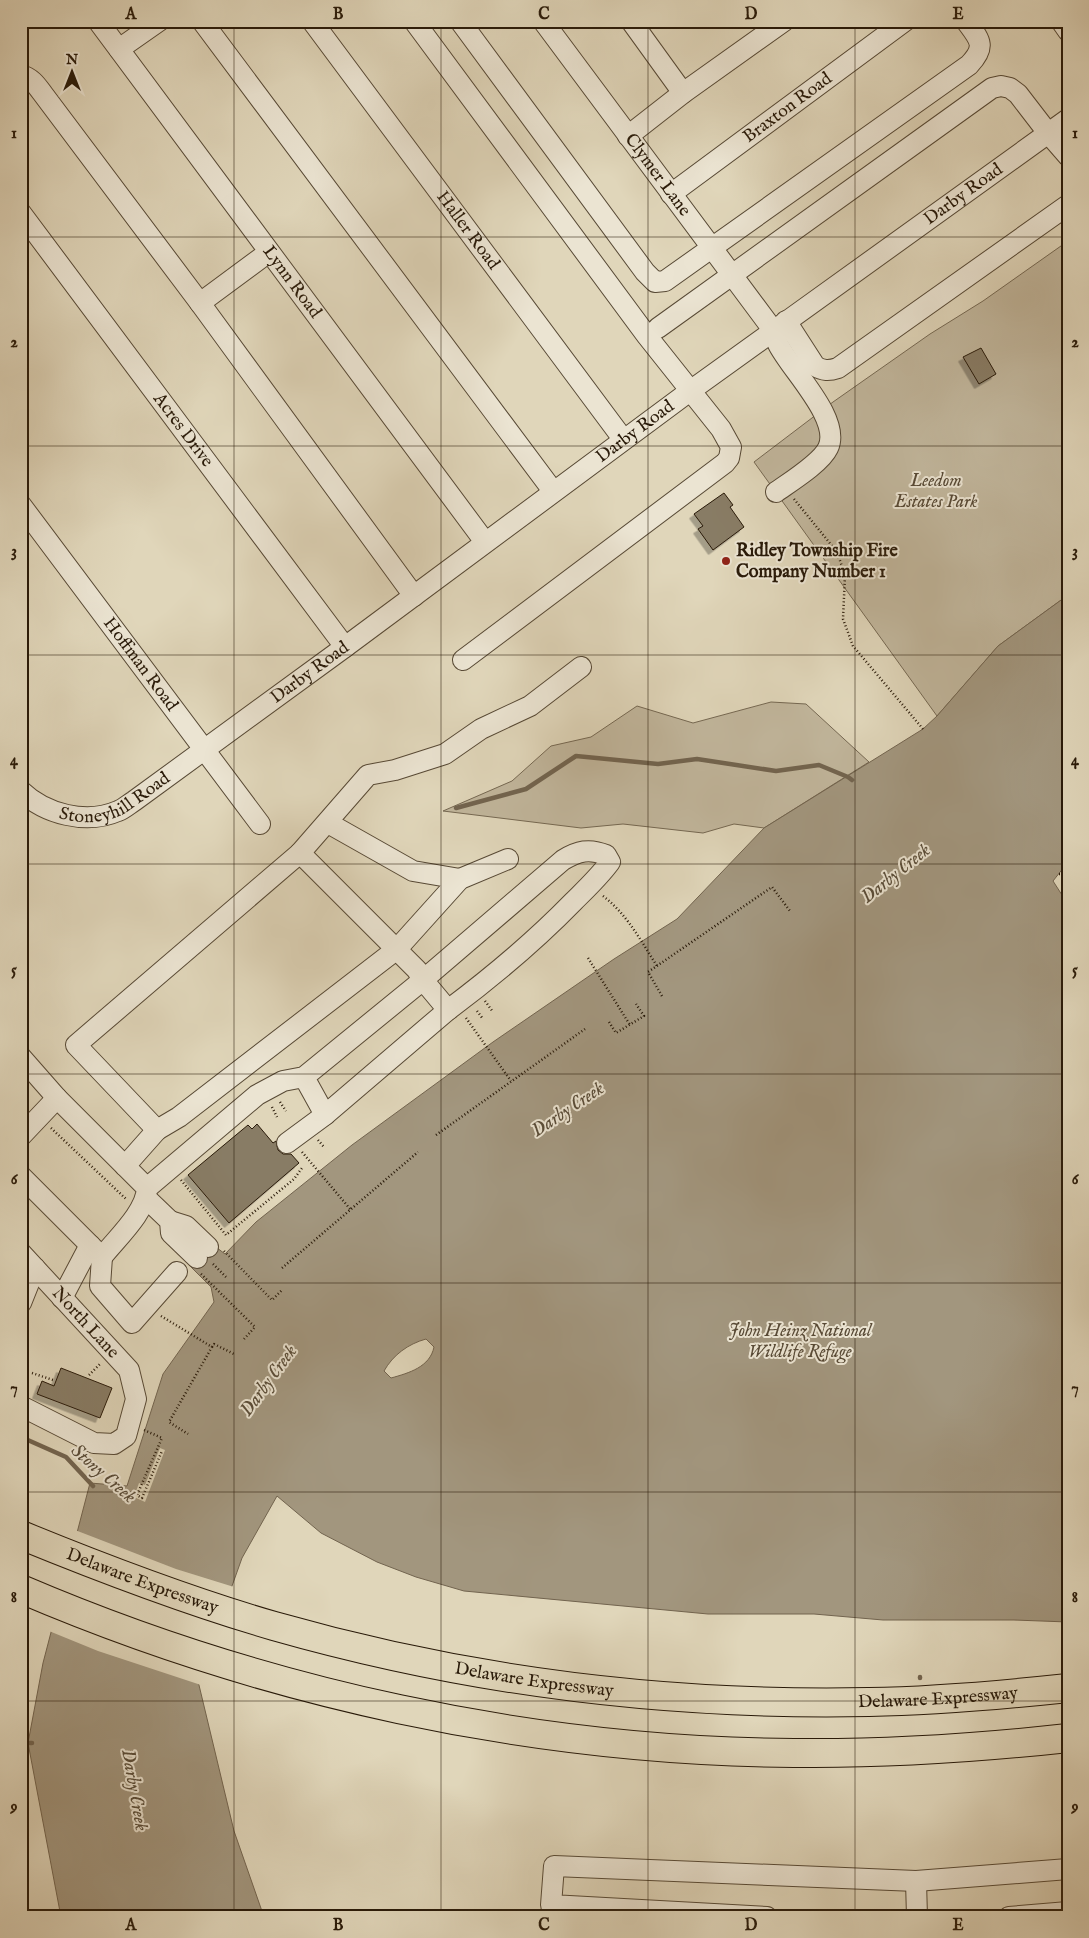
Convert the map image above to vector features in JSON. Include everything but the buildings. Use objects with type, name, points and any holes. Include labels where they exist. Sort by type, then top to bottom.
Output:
[{"type":"highway","name":"Delaware Expressway","points":[[21,1535],[171,1593],[274,1626],[383,1654],[489,1674],[598,1690],[698,1699],[760,1702],[870,1702],[983,1696],[1068,1688]]},
{"type":"highway","points":[[21,1589],[158,1643],[262,1675],[331,1693],[468,1722],[628,1744],[737,1751],[839,1753],[959,1749],[1068,1738]]},
{"type":"street","name":"Lynn Road","points":[[98,21],[485,542]]},
{"type":"street","points":[[118,49],[159,21]]},
{"type":"street","points":[[202,21],[553,491]]},
{"type":"street","name":"Haller Road","points":[[312,21],[623,440]]},
{"type":"street","points":[[414,21],[647,336],[728,440],[731,453],[725,463],[463,660]]},
{"type":"street","points":[[460,21],[645,272],[655,282],[665,281],[968,65],[978,56],[981,48],[979,39],[966,21]]},
{"type":"street","name":"Clymer Lane","points":[[543,21],[732,275],[779,325]]},
{"type":"street","points":[[631,21],[683,93]]},
{"type":"street","points":[[628,136],[683,93],[784,21]]},
{"type":"street","name":"Braxton Road","points":[[671,194],[905,21]]},
{"type":"street","points":[[1061,21],[1068,31]]},
{"type":"street","points":[[21,75],[27,76],[35,83],[200,303],[414,596]]},
{"type":"street","points":[[658,328],[992,88],[1001,86],[1010,88],[1018,94],[1068,156]]},
{"type":"street","name":"Darby Road","points":[[205,749],[345,648],[553,491],[779,325],[1068,119]]},
{"type":"street","points":[[779,325],[815,366],[822,370],[838,368],[1068,205]]},
{"type":"street","name":"Acres Drive","points":[[21,213],[345,648]]},
{"type":"street","points":[[200,303],[269,252]]},
{"type":"street","points":[[779,325],[778,345],[825,416],[830,434],[829,447],[820,458],[780,489]]},
{"type":"street","name":"Hoffman Road","points":[[21,505],[260,824]]},
{"type":"street","points":[[156,1130],[76,1045],[300,853],[368,775],[395,770],[445,754],[481,729],[530,706],[581,667]]},
{"type":"street","name":"Stoneyhill Road","points":[[21,791],[38,804],[67,815],[83,818],[101,816],[118,812],[205,749]]},
{"type":"street","points":[[328,823],[413,871],[460,879]]},
{"type":"street","points":[[62,1298],[96,1251],[130,1224],[147,1193],[257,1095],[284,1081],[304,1077],[423,980],[542,876],[563,860],[580,851],[596,850],[606,854],[610,862],[589,886],[556,919],[489,979],[457,1014],[287,1143]]},
{"type":"street","points":[[300,853],[417,970],[423,980],[457,1014]]},
{"type":"street","points":[[125,1166],[156,1130],[179,1118],[397,950],[460,879],[508,858]]},
{"type":"street","points":[[21,1057],[60,1101],[125,1166],[170,1221],[171,1233],[206,1257]]},
{"type":"street","points":[[304,1077],[325,1115]]},
{"type":"street","points":[[21,1136],[60,1101]]},
{"type":"street","points":[[21,1176],[96,1251],[100,1286],[132,1323],[176,1272]]},
{"type":"street","name":"North Lane","points":[[21,1253],[92,1330],[118,1364]]},
{"type":"street","points":[[21,1303],[35,1268]]},
{"type":"street","points":[[21,1406],[94,1443],[114,1444],[126,1436],[136,1398],[118,1364]]},
{"type":"street","points":[[767,1917],[550,1911],[554,1866],[916,1881],[1068,1868]]},
{"type":"street","points":[[916,1881],[917,1917]]},
{"type":"street","points":[[1009,1917],[1068,1912]]},
{"type":"path","points":[[780,489],[837,552],[846,575],[843,619],[854,646],[923,729]]},
{"type":"path","points":[[1059,874],[1068,874]]},
{"type":"path","points":[[589,886],[615,905],[625,916],[657,966]]},
{"type":"path","points":[[662,996],[648,972],[772,887],[790,912]]},
{"type":"path","points":[[588,958],[630,1025]]},
{"type":"path","points":[[609,1022],[616,1033],[644,1016],[636,1004]]},
{"type":"path","points":[[457,1014],[511,1082]]},
{"type":"path","points":[[436,1135],[585,1029]]},
{"type":"path","points":[[50,1128],[126,1199]]},
{"type":"path","points":[[282,1268],[418,1152]]},
{"type":"path","points":[[308,1160],[351,1210]]},
{"type":"path","points":[[180,1179],[226,1235],[294,1179],[302,1168]]},
{"type":"path","points":[[206,1257],[272,1300],[282,1290]]},
{"type":"path","points":[[206,1257],[254,1326],[244,1339]]},
{"type":"path","points":[[170,1322],[212,1347]]},
{"type":"path","points":[[188,1434],[169,1422],[212,1347],[214,1344],[234,1354]]},
{"type":"path","points":[[89,1375],[118,1364]]},
{"type":"path","points":[[32,1373],[53,1380]]},
{"type":"path","points":[[129,1424],[162,1438],[137,1495],[142,1498],[162,1451]]},
{"type":"green space","name":"Leedom Estates Park","points":[[1068,241],[1068,595],[998,646],[937,716],[754,462],[833,402]]},
{"type":"green space","points":[[771,702],[806,704],[869,762],[764,828],[734,824],[703,833],[623,824],[581,828],[443,811],[512,781],[551,746],[591,737],[637,706],[693,723]]},
{"type":"water","name":"Darby Creek","points":[[1068,595],[1068,862],[1053,881],[1062,895],[1068,893],[1068,1622],[883,1620],[814,1614],[708,1614],[464,1591],[416,1577],[377,1562],[321,1533],[277,1496],[242,1558],[198,1681],[234,1831],[264,1917],[61,1917],[28,1743],[43,1663],[90,1483],[127,1486],[163,1374],[214,1302],[211,1287],[189,1265],[212,1244],[225,1254],[256,1222],[352,1145],[493,1042],[614,959],[677,919],[764,828],[923,729],[937,716],[998,646]],"holes":[[[426,1339],[434,1347],[428,1360],[418,1368],[391,1378],[384,1371],[396,1355],[413,1344]]]},
{"type":"pier","points":[[160,1448],[165,1450],[145,1502],[134,1497],[139,1483],[145,1485]]},
{"type":"pier","points":[[75,1530],[176,1569],[234,1587],[200,1681],[201,1685],[98,1651],[49,1631]]},
{"type":"waterway","points":[[456,808],[526,789],[576,756],[658,764],[697,759],[776,771],[819,765],[852,780]]},
{"type":"waterway","name":"Stony Creek","points":[[21,1437],[66,1457],[93,1486]]},
{"type":"waterway","points":[[21,1743],[32,1743]]},
{"type":"place","name":"Ridley Township Fire Company Number 1","points":[[726,561]]},
{"type":"park label","name":"John Heinz National Wildlife Refuge","points":[[800,1341]]}]
